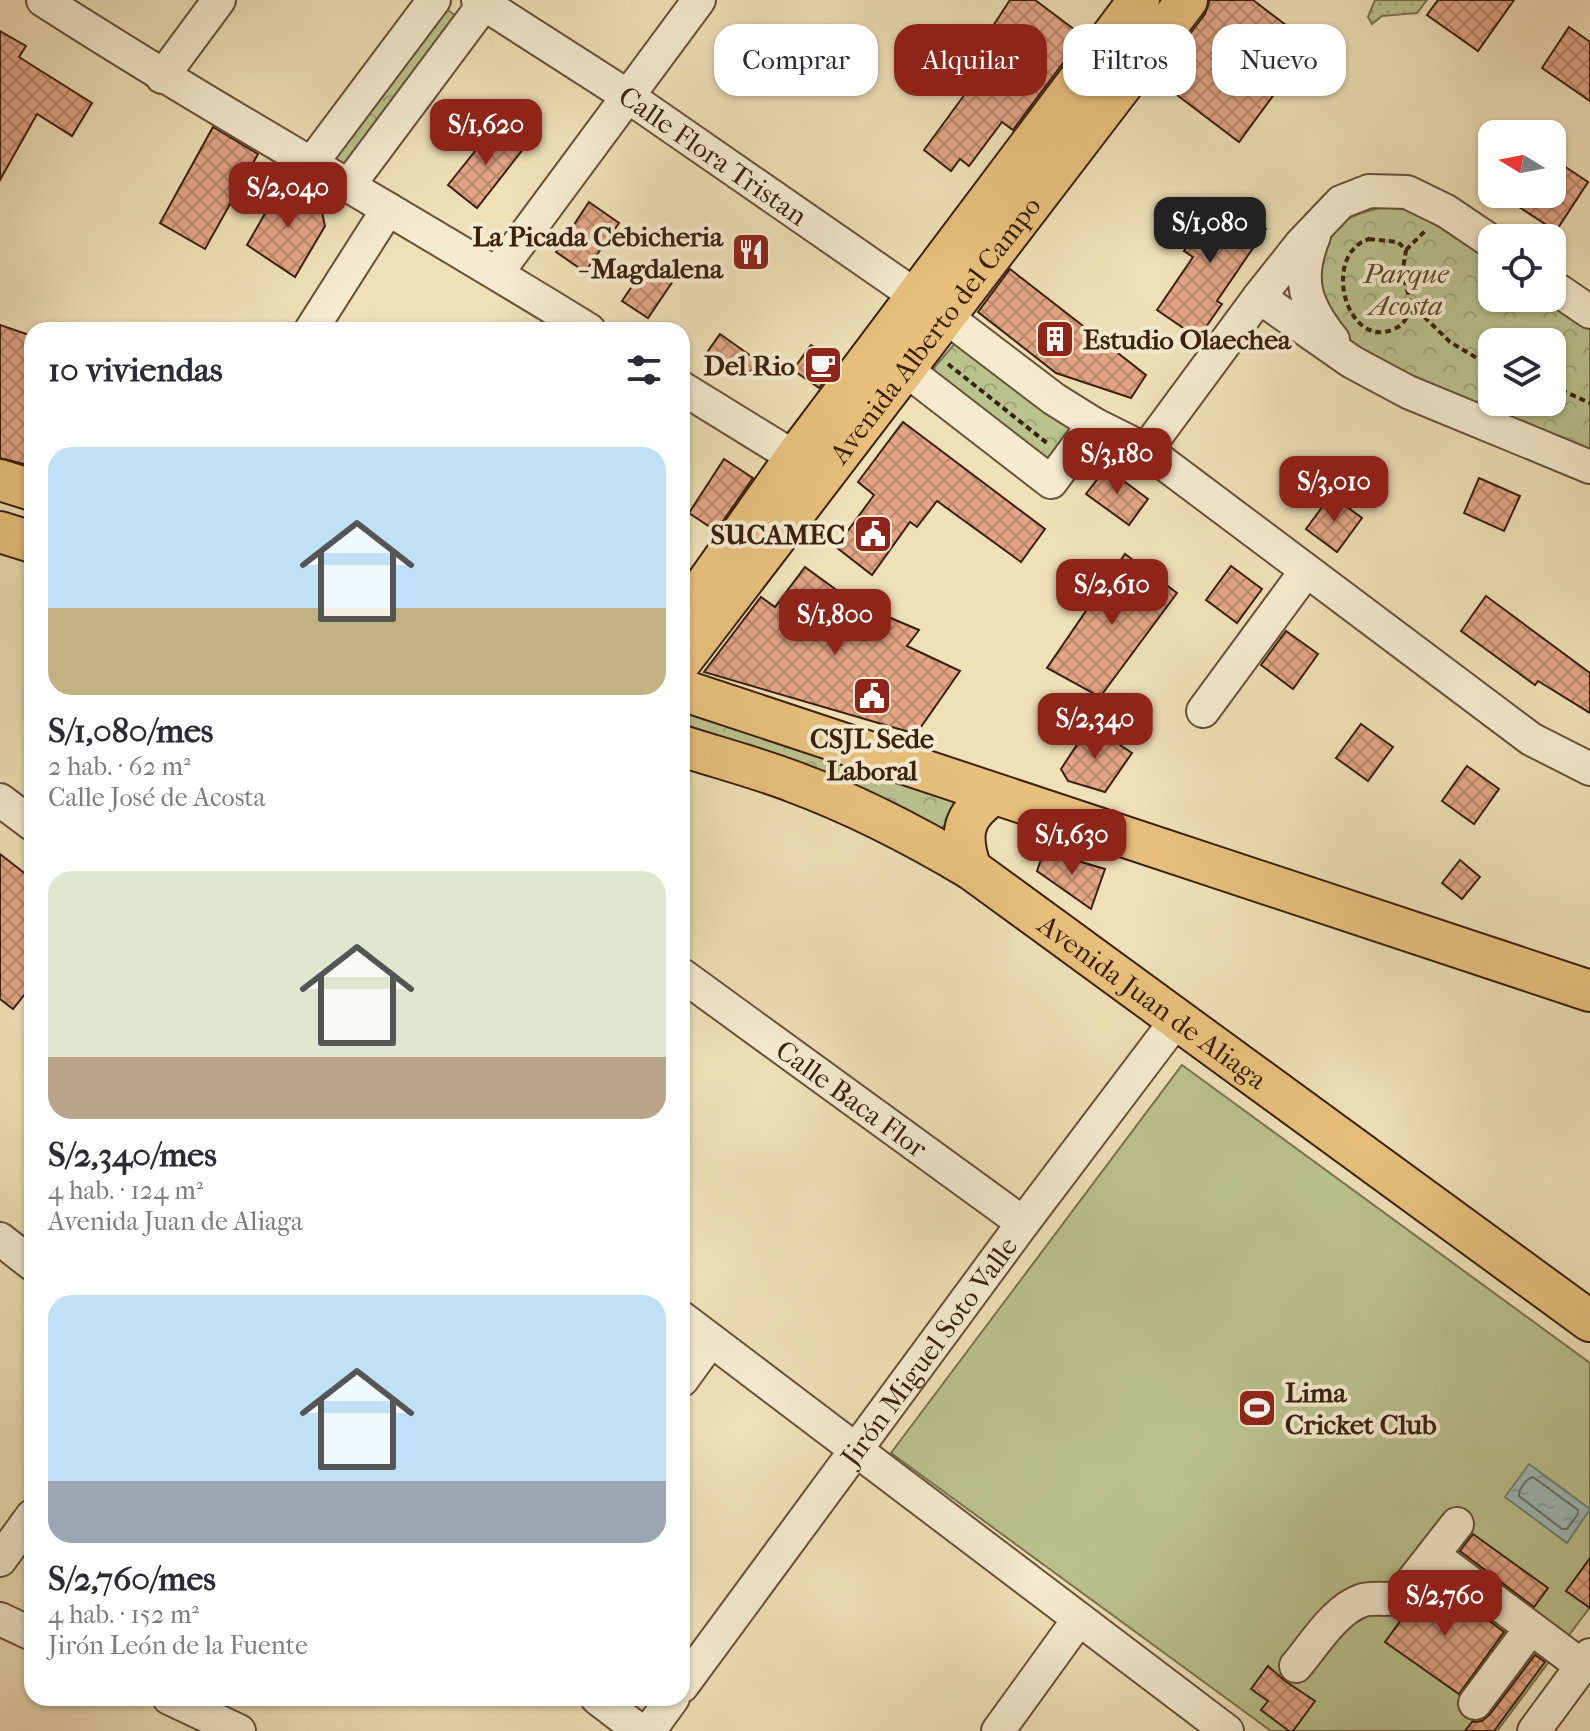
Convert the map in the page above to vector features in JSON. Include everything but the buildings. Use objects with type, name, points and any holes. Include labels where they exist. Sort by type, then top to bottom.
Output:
[{"type":"main road","name":"Avenida Alberto del Campo","points":[[690,648],[809,466],[923,331],[1139,0]]},
{"type":"main road","name":"Avenida Alberto del Campo","points":[[690,608],[923,331],[1187,0]]},
{"type":"main road","points":[[0,480],[24,488]]},
{"type":"main road","points":[[0,532],[24,540]]},
{"type":"main road","points":[[690,693],[1590,991]]},
{"type":"main road","name":"Avenida Juan de Aliaga","points":[[690,749],[792,781],[879,817],[971,869],[1590,1321]]},
{"type":"main road","points":[[924,840],[950,819],[955,806],[949,780]]},
{"type":"main road","points":[[971,869],[963,847],[964,831],[975,810],[993,795]]},
{"type":"street","points":[[43,0],[162,77],[576,322]]},
{"type":"street","points":[[162,77],[219,0]]},
{"type":"street","points":[[311,164],[434,0]]},
{"type":"street","points":[[497,273],[699,0]]},
{"type":"street","points":[[349,185],[483,1]]},
{"type":"street","name":"Calle Flora Tristan","points":[[483,1],[626,95],[923,331]]},
{"type":"street","points":[[1146,450],[1259,297],[1334,208],[1369,191],[1407,192],[1446,211],[1478,233]]},
{"type":"street","points":[[1334,208],[1317,229],[1306,258],[1304,288],[1315,316],[1352,362]]},
{"type":"street","points":[[316,322],[388,209]]},
{"type":"street","points":[[1566,296],[1590,312]]},
{"type":"street","points":[[1259,297],[1352,362],[1457,414],[1590,467]]},
{"type":"street","points":[[923,331],[1051,482],[1094,424]]},
{"type":"street","points":[[923,331],[1146,450],[1531,739],[1590,769]]},
{"type":"street","points":[[690,393],[809,466]]},
{"type":"street","points":[[1203,711],[1306,571]]},
{"type":"street","points":[[0,800],[24,818]]},
{"type":"street","name":"Calle Baca Flor","points":[[690,981],[1023,1223]]},
{"type":"street","name":"Jirón Miguel Soto Valle","points":[[690,1675],[1178,1018]]},
{"type":"street","points":[[0,1239],[24,1258]]},
{"type":"street","points":[[690,1324],[1227,1731]]},
{"type":"street","points":[[690,1369],[711,1340]]},
{"type":"street","points":[[1296,1666],[1341,1614],[1363,1600],[1400,1597],[1457,1524]]},
{"type":"street","points":[[0,1560],[24,1527]]},
{"type":"street","points":[[1433,1555],[1531,1628],[1586,1661],[1534,1731]]},
{"type":"street","points":[[0,1619],[24,1630]]},
{"type":"street","points":[[998,1731],[1079,1619]]},
{"type":"street","points":[[1475,1703],[1531,1628]]},
{"type":"street","points":[[186,1706],[239,1731]]},
{"type":"street","points":[[607,1706],[640,1731]]},
{"type":"street","points":[[649,1731],[667,1706]]},
{"type":"path","points":[[1410,303],[1409,314],[1404,321],[1398,328],[1389,331],[1369,330],[1354,318],[1344,294],[1343,281],[1345,263],[1354,248],[1369,239],[1387,239],[1404,246],[1403,275],[1410,303],[1450,342],[1478,359]]},
{"type":"path","points":[[923,331],[1068,459]]},
{"type":"path","points":[[1566,392],[1590,403]]},
{"type":"green space","points":[[1375,0],[1427,0],[1417,13],[1382,16],[1372,24],[1368,17]]},
{"type":"green space","points":[[446,9],[468,24],[355,177],[316,157]]},
{"type":"green space","name":"Parque Acosta","points":[[1386,207],[1412,210],[1478,243],[1478,312],[1566,310],[1590,329],[1590,455],[1497,416],[1566,416],[1566,328],[1478,328],[1478,408],[1374,358],[1346,340],[1329,323],[1318,292],[1319,258],[1327,236],[1353,216]]},
{"type":"green space","points":[[957,341],[1074,430],[1045,469],[926,377]]},
{"type":"green space","points":[[690,697],[954,792],[953,808],[941,829],[690,749]]},
{"type":"green space","name":"Lima Cricket Club","points":[[1182,1065],[1590,1363],[1590,1607],[1497,1731],[1271,1731],[891,1453]]},
{"type":"water","points":[[1529,1464],[1590,1509],[1567,1543],[1505,1497]]},
{"type":"place","name":"La Picada Cebicheria - Magdalena","points":[[751,252]]},
{"type":"place","name":"Estudio Olaechea","points":[[1055,339]]},
{"type":"place","name":"Del Rio","points":[[823,365]]},
{"type":"place","name":"SUCAMEC","points":[[873,534]]},
{"type":"place","name":"CSJL Sede Laboral","points":[[872,696]]},
{"type":"place","name":"Lima Cricket Club","points":[[1257,1408]]}]
